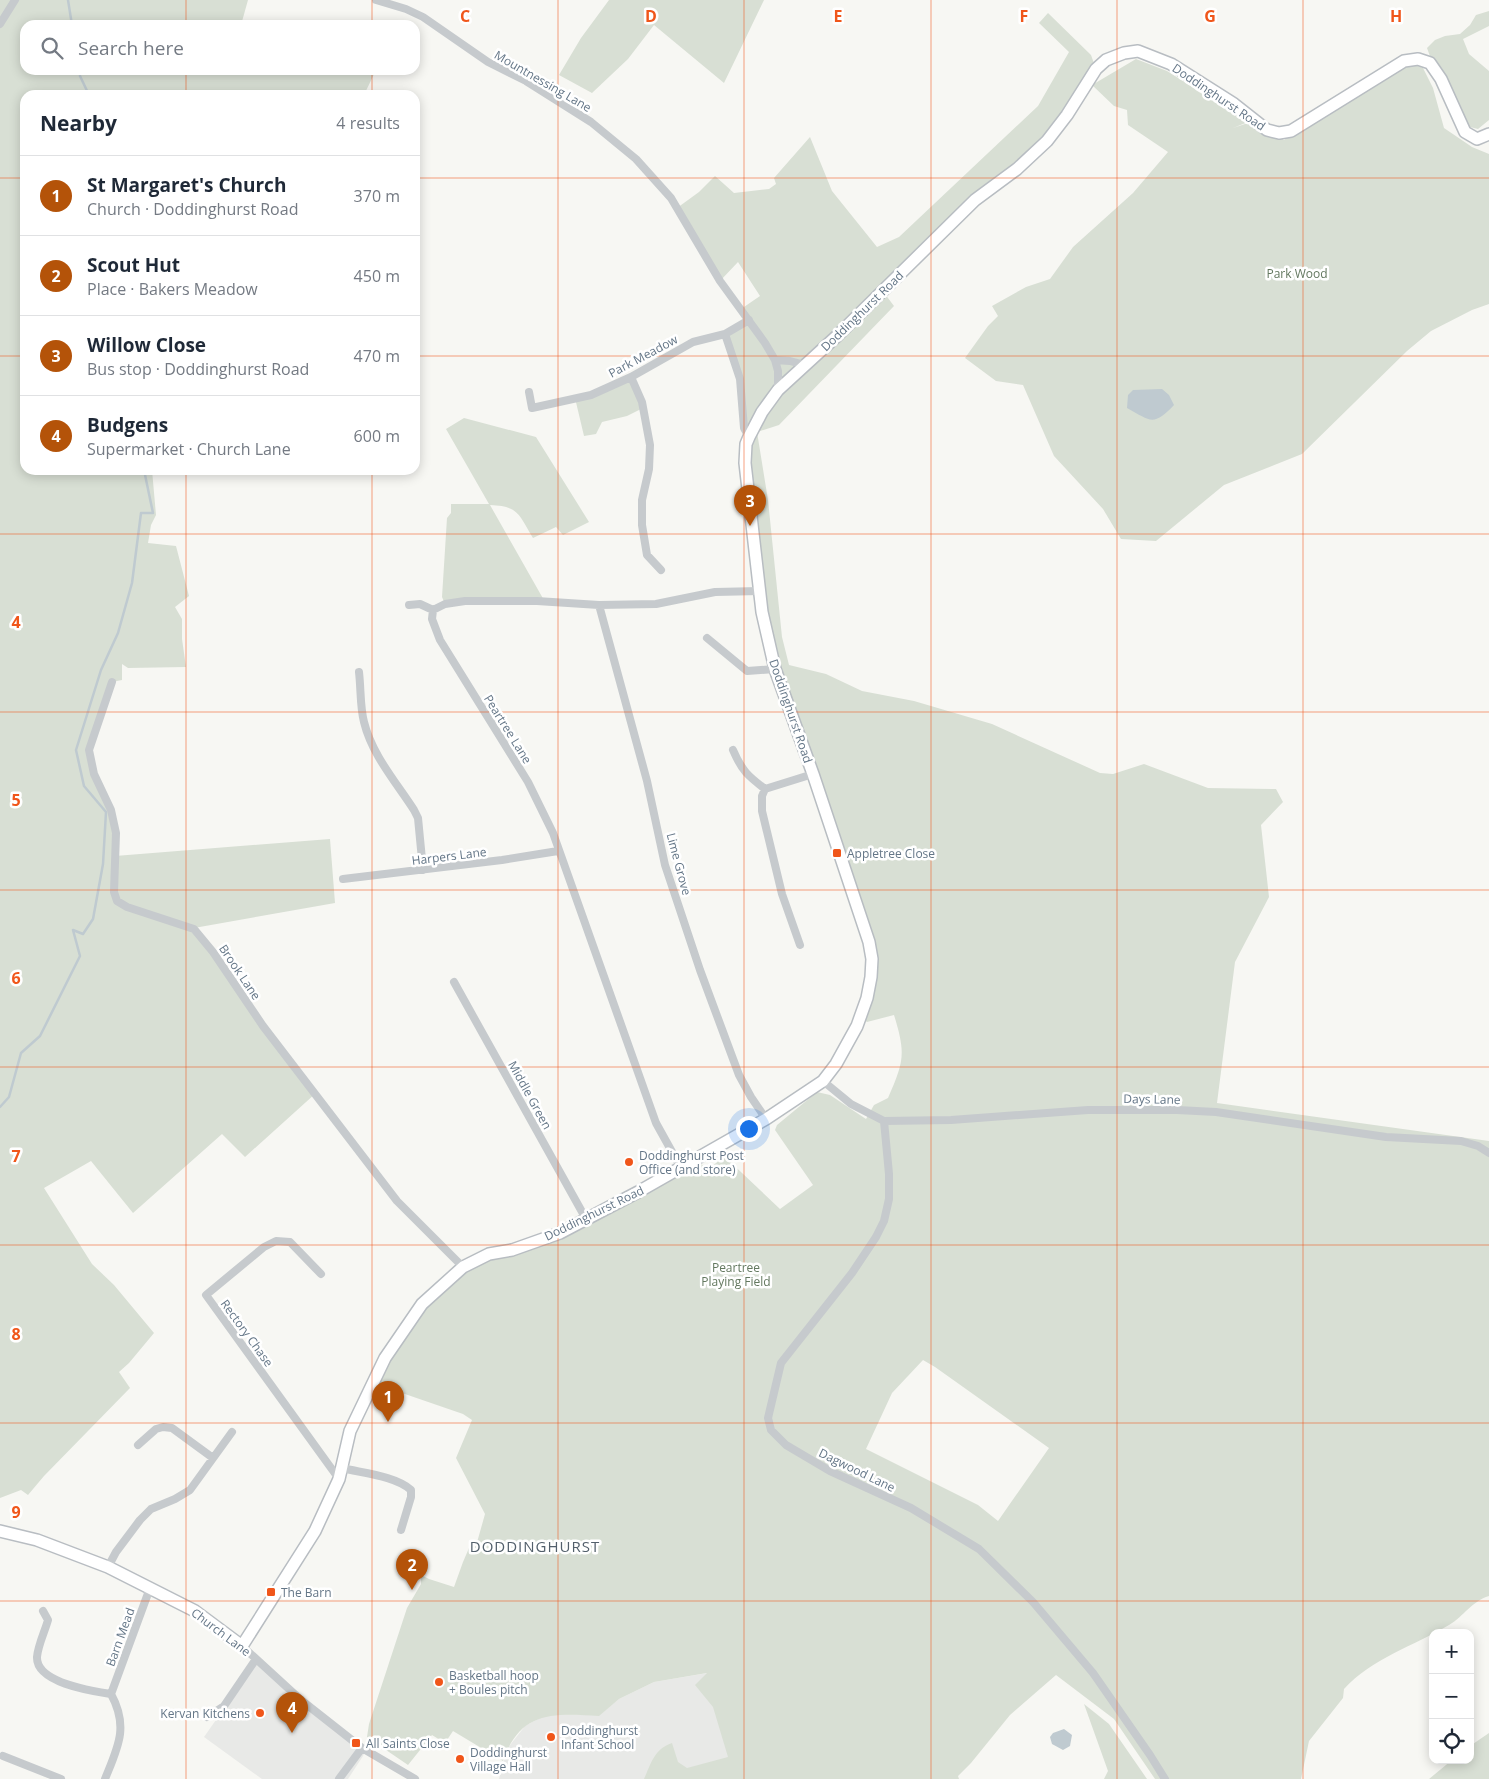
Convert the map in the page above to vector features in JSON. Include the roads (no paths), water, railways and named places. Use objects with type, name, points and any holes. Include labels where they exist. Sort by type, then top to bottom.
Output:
[{"type":"street","points":[[0,24],[15,0]]},
{"type":"street","name":"Mountnessing Lane","points":[[376,0],[423,17],[488,62],[526,81],[591,122],[636,159],[671,198],[720,281],[775,360],[778,372],[778,390]]},
{"type":"street","name":"Doddinghurst Road","points":[[242,1646],[315,1531],[341,1474],[350,1431],[385,1358],[422,1304],[463,1268],[489,1254],[530,1245],[560,1232],[681,1168],[766,1118],[823,1080],[836,1064],[857,1026],[867,998],[871,977],[872,960],[866,931],[813,774],[775,670],[762,612],[745,463],[746,444],[762,412],[778,390],[838,336],[975,200],[1017,169],[1048,141],[1096,69],[1106,60],[1124,52],[1138,51],[1171,64],[1234,104],[1267,130],[1279,134],[1291,131],[1404,61],[1418,59],[1430,63],[1441,79],[1465,132],[1477,139],[1489,134]]},
{"type":"street","name":"Park Meadow","points":[[529,392],[532,408],[591,395],[632,377],[693,342],[725,334],[748,320]]},
{"type":"street","points":[[725,334],[740,380],[744,428],[748,437]]},
{"type":"street","points":[[775,360],[790,361],[806,366]]},
{"type":"street","points":[[632,377],[642,402],[650,446],[649,469],[642,500],[642,525],[647,555],[661,570]]},
{"type":"street","points":[[409,605],[420,604],[433,610],[445,604],[465,601],[537,601],[599,605],[656,604],[715,592],[760,591]]},
{"type":"street","name":"Lime Grove","points":[[599,605],[647,781],[665,865],[700,970],[739,1075],[750,1097],[766,1118]]},
{"type":"street","name":"Peartree Lane","points":[[433,610],[432,619],[440,640],[528,782],[553,833],[656,1123],[681,1168]]},
{"type":"street","points":[[707,638],[747,671],[775,670]]},
{"type":"street","points":[[359,672],[364,722],[374,747],[418,818],[423,870]]},
{"type":"street","name":"Brook Lane","points":[[112,682],[89,750],[94,774],[111,810],[116,832],[114,892],[117,901],[127,908],[194,928],[213,952],[263,1026],[397,1201],[463,1268]]},
{"type":"street","points":[[734,750],[748,776],[765,790]]},
{"type":"street","points":[[800,945],[782,894],[762,811],[762,796],[765,790],[813,774]]},
{"type":"street","name":"Harpers Lane","points":[[343,879],[502,860],[558,851]]},
{"type":"street","name":"Middle Green","points":[[454,982],[586,1219]]},
{"type":"street","name":"Days Lane","points":[[823,1080],[851,1104],[884,1121],[951,1120],[1088,1110],[1216,1112],[1386,1137],[1461,1141],[1478,1146],[1489,1153]]},
{"type":"street","name":"Dagwood Lane","points":[[884,1121],[889,1174],[889,1199],[884,1221],[876,1237],[852,1273],[781,1363],[768,1418],[771,1430],[786,1445],[830,1471],[911,1508],[979,1549],[1033,1602],[1093,1673],[1150,1755],[1164,1779]]},
{"type":"street","name":"Rectory Chase","points":[[321,1274],[290,1242],[276,1240],[264,1247],[206,1295],[341,1474]]},
{"type":"street","points":[[138,1445],[156,1429],[163,1427],[172,1428],[213,1458]]},
{"type":"street","points":[[108,1567],[116,1552],[140,1520],[151,1510],[190,1490],[232,1432]]},
{"type":"street","points":[[341,1474],[396,1481],[406,1485],[411,1490],[411,1497],[401,1530]]},
{"type":"street","name":"Church Lane","points":[[0,1532],[38,1540],[108,1567],[195,1612],[242,1646],[301,1700],[362,1748],[415,1779]]},
{"type":"street","name":"Barn Mead","points":[[111,1694],[150,1588]]},
{"type":"street","points":[[43,1611],[48,1620],[37,1656],[41,1670],[47,1676],[84,1690],[111,1694],[117,1704],[122,1730],[117,1751],[105,1779]]},
{"type":"street","points":[[48,1620],[57,1617]]},
{"type":"street","points":[[207,1717],[224,1706],[256,1659]]},
{"type":"street","points":[[339,1779],[362,1748]]},
{"type":"street","points":[[4,1756],[61,1779]]},
{"type":"waterway","points":[[68,0],[71,20]]},
{"type":"waterway","points":[[80,75],[87,90]]},
{"type":"waterway","points":[[0,1107],[9,1097],[21,1053],[40,1036],[80,956],[73,930],[83,934],[93,919],[103,864],[106,812],[84,786],[76,750],[101,670],[118,633],[132,583],[141,513],[153,513],[145,475]]},
{"type":"place","name":"Willow Close","points":[[750,526]]},
{"type":"place","name":"Appletree Close","points":[[837,853]]},
{"type":"place","name":"Doddinghurst Post Office (and store)","points":[[629,1162]]},
{"type":"place","name":"St Margaret's Church","points":[[388,1422]]},
{"type":"place","name":"Scout Hut","points":[[412,1590]]},
{"type":"place","name":"The Barn","points":[[271,1592]]},
{"type":"place","name":"Basketball hoop + Boules pitch","points":[[439,1682]]},
{"type":"place","name":"Kervan Kitchens","points":[[260,1713]]},
{"type":"place","name":"Budgens","points":[[292,1733]]},
{"type":"place","name":"Doddinghurst Infant School","points":[[551,1737]]},
{"type":"place","name":"All Saints Close","points":[[356,1743]]},
{"type":"place","name":"Doddinghurst Village Hall","points":[[460,1759]]},
{"type":"district","name":"DODDINGHURST","points":[[535,1546]]},
{"type":"park label","name":"Park Wood","points":[[1297,273]]},
{"type":"park label","name":"Peartree Playing Field","points":[[736,1274]]}]
